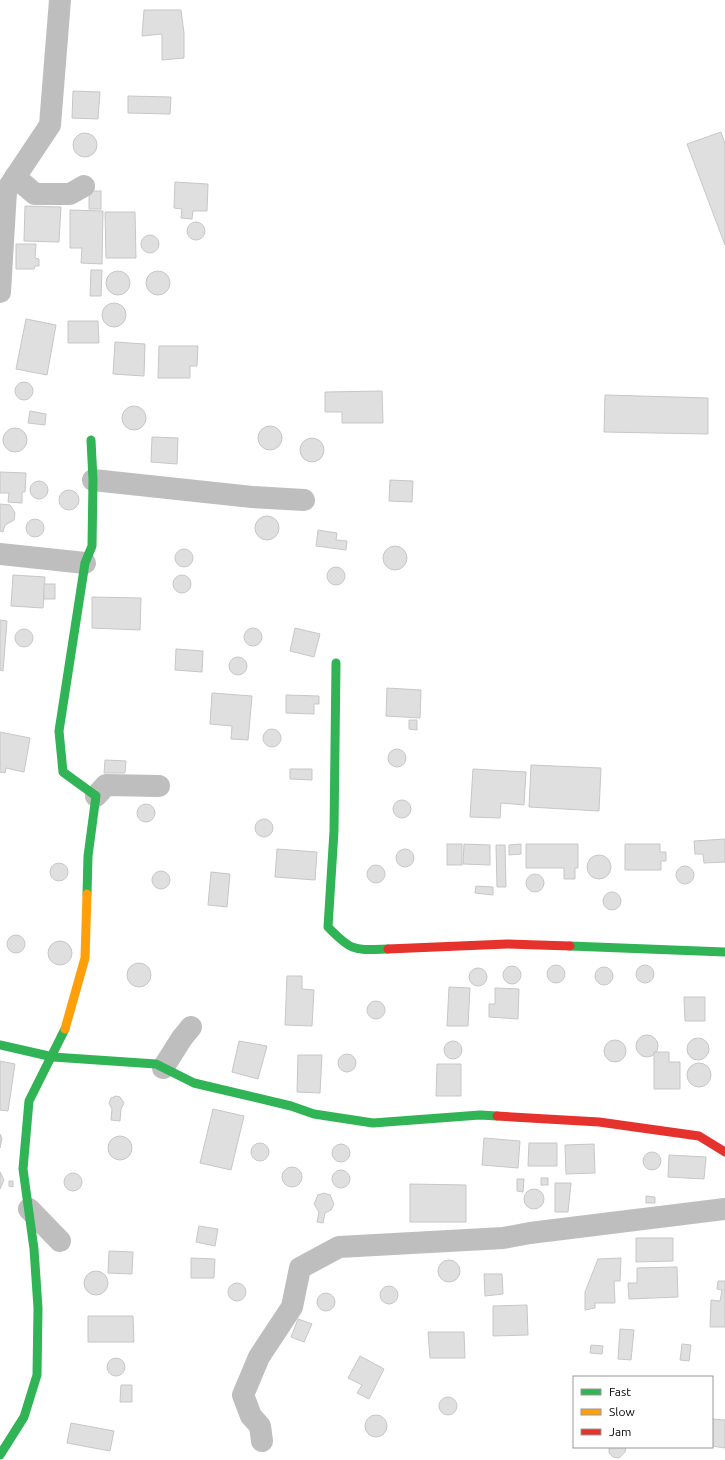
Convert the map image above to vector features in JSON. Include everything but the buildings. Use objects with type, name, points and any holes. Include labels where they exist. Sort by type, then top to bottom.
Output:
[{"type":"street","points":[[0,292],[6,191],[50,125],[60,0]]},
{"type":"street","points":[[15,178],[35,194],[70,194],[84,186]]},
{"type":"street","points":[[91,440],[93,480],[92,546],[85,563],[59,731],[63,772],[96,796]]},
{"type":"street","points":[[93,480],[252,497],[304,500]]},
{"type":"street","points":[[0,554],[85,563]]},
{"type":"street","points":[[336,663],[334,831],[328,927],[344,944],[359,950],[507,944],[725,952]]},
{"type":"street","points":[[0,1455],[24,1417],[37,1375],[38,1308],[29,1209],[23,1169],[29,1101],[64,1032],[85,958],[88,856],[96,796],[106,785],[159,786]]},
{"type":"street","points":[[163,1068],[182,1038],[191,1027]]},
{"type":"street","points":[[0,1045],[52,1057],[156,1064],[194,1083],[321,1115],[373,1123],[480,1115],[599,1122],[699,1136],[725,1152]]},
{"type":"street","points":[[29,1209],[60,1241]]},
{"type":"street","points":[[262,1441],[260,1426],[251,1416],[243,1395],[259,1358],[292,1307],[300,1268],[339,1247],[503,1238],[530,1233],[725,1209]]},
{"type":"traffic: fast","points":[[87,894],[88,856],[96,796],[63,772],[59,731],[85,563],[92,546],[93,480],[91,440]]},
{"type":"traffic: fast","points":[[336,663],[334,831],[328,927],[343,941],[354,948],[368,950],[388,949]]},
{"type":"traffic: fast","points":[[570,946],[725,952]]},
{"type":"traffic: fast","points":[[0,1455],[24,1417],[37,1375],[38,1308],[34,1249],[23,1169],[29,1101],[65,1029]]},
{"type":"traffic: fast","points":[[0,1045],[53,1057],[156,1064],[194,1083],[291,1106],[314,1114],[373,1123],[480,1115],[497,1116]]},
{"type":"traffic: slow","points":[[65,1029],[85,958],[87,894]]},
{"type":"traffic: jam","points":[[388,949],[507,944],[570,946]]},
{"type":"traffic: jam","points":[[497,1116],[599,1122],[699,1136],[725,1152]]}]
